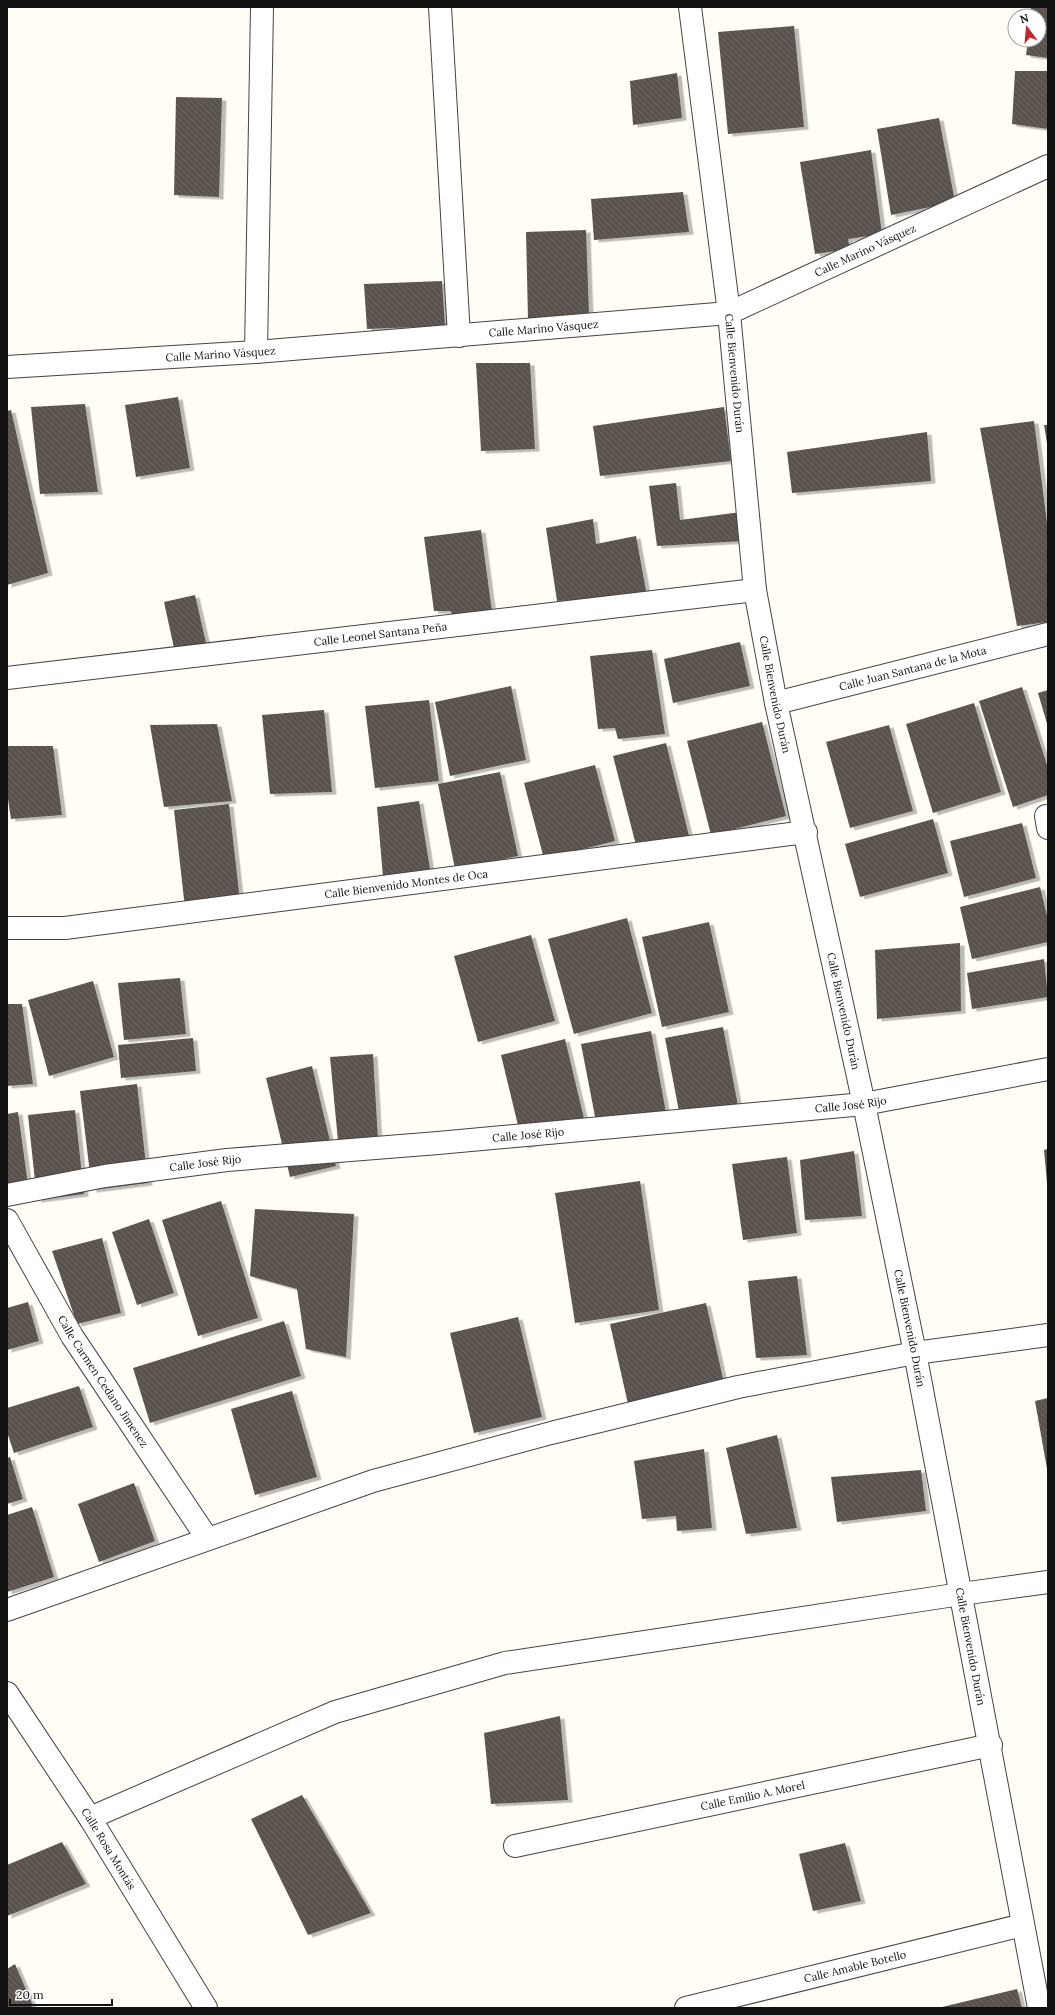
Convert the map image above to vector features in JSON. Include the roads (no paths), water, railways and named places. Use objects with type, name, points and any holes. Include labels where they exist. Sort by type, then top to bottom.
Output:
[{"type":"street","points":[[256,352],[262,7]]},
{"type":"street","points":[[440,7],[459,336]]},
{"type":"street","name":"Calle Bienvenido Durán","points":[[690,7],[729,313],[755,590],[776,703],[806,832],[915,1353],[991,1745],[1039,2008]]},
{"type":"street","name":"Calle Marino Vásquez","points":[[7,367],[256,352],[729,313],[1048,166]]},
{"type":"street","name":"Calle Leonel Santana Peña","points":[[7,678],[755,590]]},
{"type":"street","name":"Calle Juan Santana de la Mota","points":[[776,703],[1048,634]]},
{"type":"street","name":"Calle Bienvenido Montes de Oca","points":[[7,928],[65,928],[806,832]]},
{"type":"street","name":"Calle José Rijo","points":[[7,1195],[105,1176],[227,1160],[430,1144],[864,1104],[1048,1070]]},
{"type":"street","name":"Calle Carmen Cedano Jimenez","points":[[7,1220],[72,1336],[207,1538]]},
{"type":"street","points":[[7,1610],[207,1538],[373,1481],[551,1432],[738,1387],[915,1353],[1048,1334]]},
{"type":"street","points":[[90,1818],[335,1712],[506,1663],[1048,1582]]},
{"type":"street","name":"Calle Rosa Montás","points":[[7,1693],[90,1818],[206,2008]]},
{"type":"street","name":"Calle Emilio A. Morel","points":[[516,1846],[991,1745]]},
{"type":"street","name":"Calle Amable Botello","points":[[686,2008],[1023,1925]]}]
